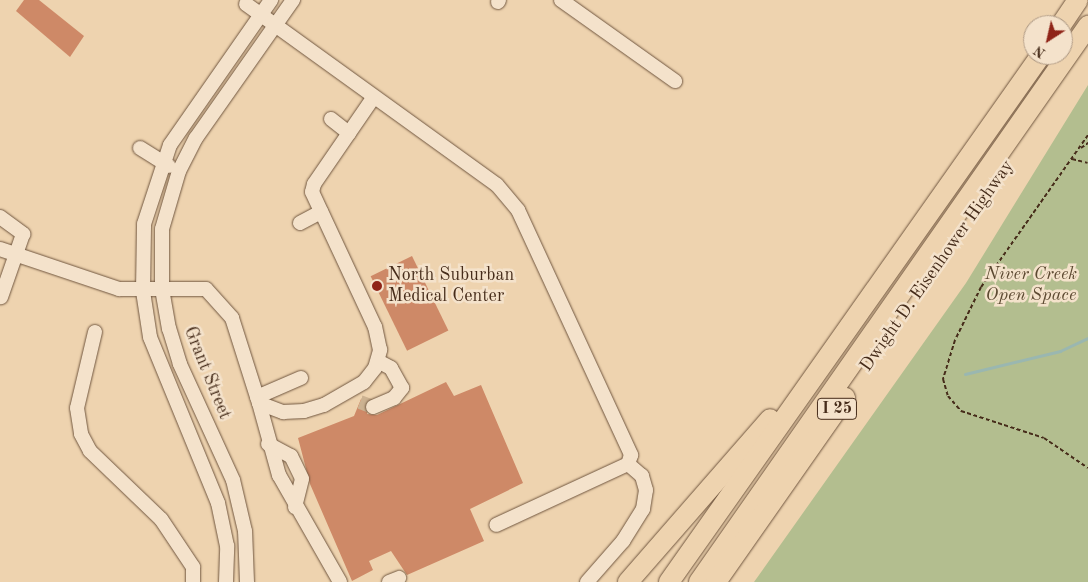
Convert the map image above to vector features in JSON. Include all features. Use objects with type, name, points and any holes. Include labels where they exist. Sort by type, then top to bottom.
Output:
[{"type":"highway","points":[[1068,15],[1078,0]]},
{"type":"highway","points":[[699,582],[1088,26]]},
{"type":"highway","name":"Dwight D. Eisenhower Highway","points":[[716,582],[1088,47]]},
{"type":"highway","name":"Dwight D. Eisenhower Highway","points":[[668,582],[1034,65]]},
{"type":"highway","points":[[628,582],[860,312]]},
{"type":"highway","points":[[681,582],[724,503]]},
{"type":"highway","points":[[728,582],[740,563],[751,533]]},
{"type":"street","points":[[226,582],[227,546],[218,503],[155,353],[143,291],[144,224],[162,163],[182,125],[271,0]]},
{"type":"street","name":"Grant Street","points":[[247,582],[240,505],[222,454],[180,364],[162,289],[162,230],[179,171],[207,121],[293,0]]},
{"type":"street","points":[[561,0],[676,81]]},
{"type":"street","points":[[246,4],[274,28],[510,196],[631,455],[628,464],[496,526]]},
{"type":"street","points":[[258,400],[283,412],[304,411],[348,394],[364,382],[378,361],[375,327],[312,192],[314,184],[373,98]]},
{"type":"street","points":[[331,119],[349,133]]},
{"type":"street","points":[[140,148],[162,163],[179,171]]},
{"type":"street","points":[[300,223],[321,212]]},
{"type":"street","points":[[0,217],[24,234],[1,297]]},
{"type":"street","points":[[0,249],[104,286],[143,291],[199,286],[224,305],[232,318],[258,400],[268,444],[295,507],[340,582]]},
{"type":"street","points":[[95,332],[77,408],[81,434],[90,451],[161,519],[192,567],[193,582]]},
{"type":"street","points":[[348,394],[367,405],[394,398],[402,388],[391,368],[378,361]]},
{"type":"street","points":[[258,400],[301,378]]},
{"type":"street","points":[[268,444],[291,456],[302,479],[295,507]]},
{"type":"street","points":[[587,582],[623,541],[643,509],[646,490],[642,476],[628,464]]},
{"type":"path","points":[[1088,135],[981,287],[954,340],[943,380],[948,396],[961,411],[1044,438],[1088,468]]},
{"type":"path","points":[[1079,149],[1088,143]]},
{"type":"path","points":[[1072,159],[1088,163]]},
{"type":"green space","name":"Niver Creek Open Space","points":[[1088,85],[1088,582],[754,582],[966,283]]},
{"type":"building","points":[[24,0],[39,0],[84,36],[70,57],[16,11]]},
{"type":"building","points":[[412,256],[448,331],[407,351],[371,276]]},
{"type":"building","points":[[446,382],[454,396],[481,385],[523,483],[470,509],[484,541],[407,575],[391,551],[369,561],[373,570],[352,581],[310,484],[298,438],[354,416],[361,399],[367,401],[367,414],[377,415]]},
{"type":"waterway","points":[[965,374],[1060,351],[1088,338]]},
{"type":"tunnel","points":[[360,402],[373,407]]},
{"type":"place","name":"North Suburban Medical Center","points":[[377,286]]}]
